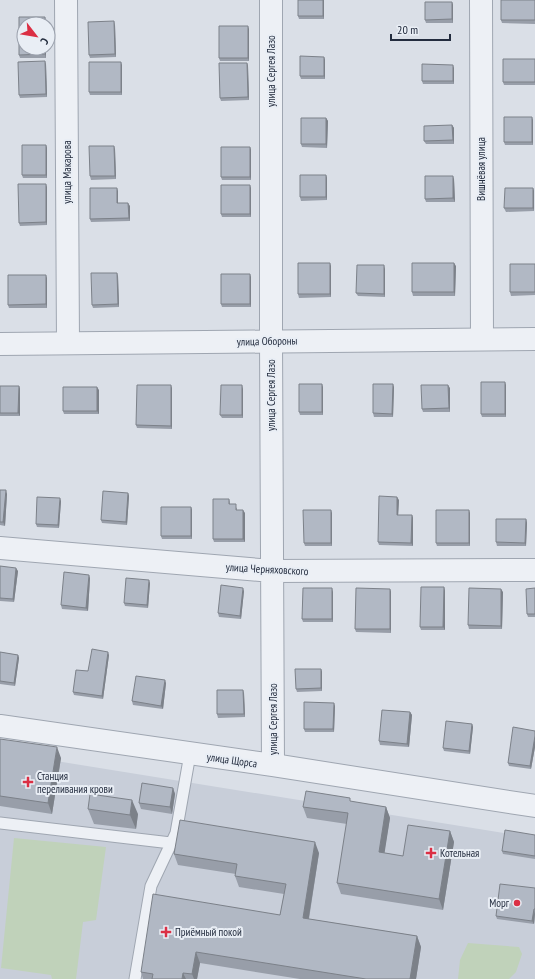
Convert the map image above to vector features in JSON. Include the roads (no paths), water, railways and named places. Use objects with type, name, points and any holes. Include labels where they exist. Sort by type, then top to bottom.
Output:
[{"type":"street","name":"улица Макарова","points":[[66,0],[68,343]]},
{"type":"street","name":"улица Сергея Лазо","points":[[271,0],[273,765]]},
{"type":"street","name":"Вишнёвая улица","points":[[480,0],[482,339]]},
{"type":"street","name":"улица Обороны","points":[[0,344],[535,339]]},
{"type":"street","name":"улица Черняховского","points":[[0,548],[272,571],[535,570]]},
{"type":"street","name":"улица Щорса","points":[[0,726],[273,765],[535,806]]},
{"type":"lane","points":[[135,979],[151,886],[176,833],[190,754]]},
{"type":"lane","points":[[0,823],[171,843]]},
{"type":"place","name":"Станция переливания крови","points":[[28,782]]},
{"type":"place","name":"Котельная","points":[[431,853]]},
{"type":"place","name":"Морг","points":[[517,903]]},
{"type":"place","name":"Приёмный покой","points":[[166,932]]}]
